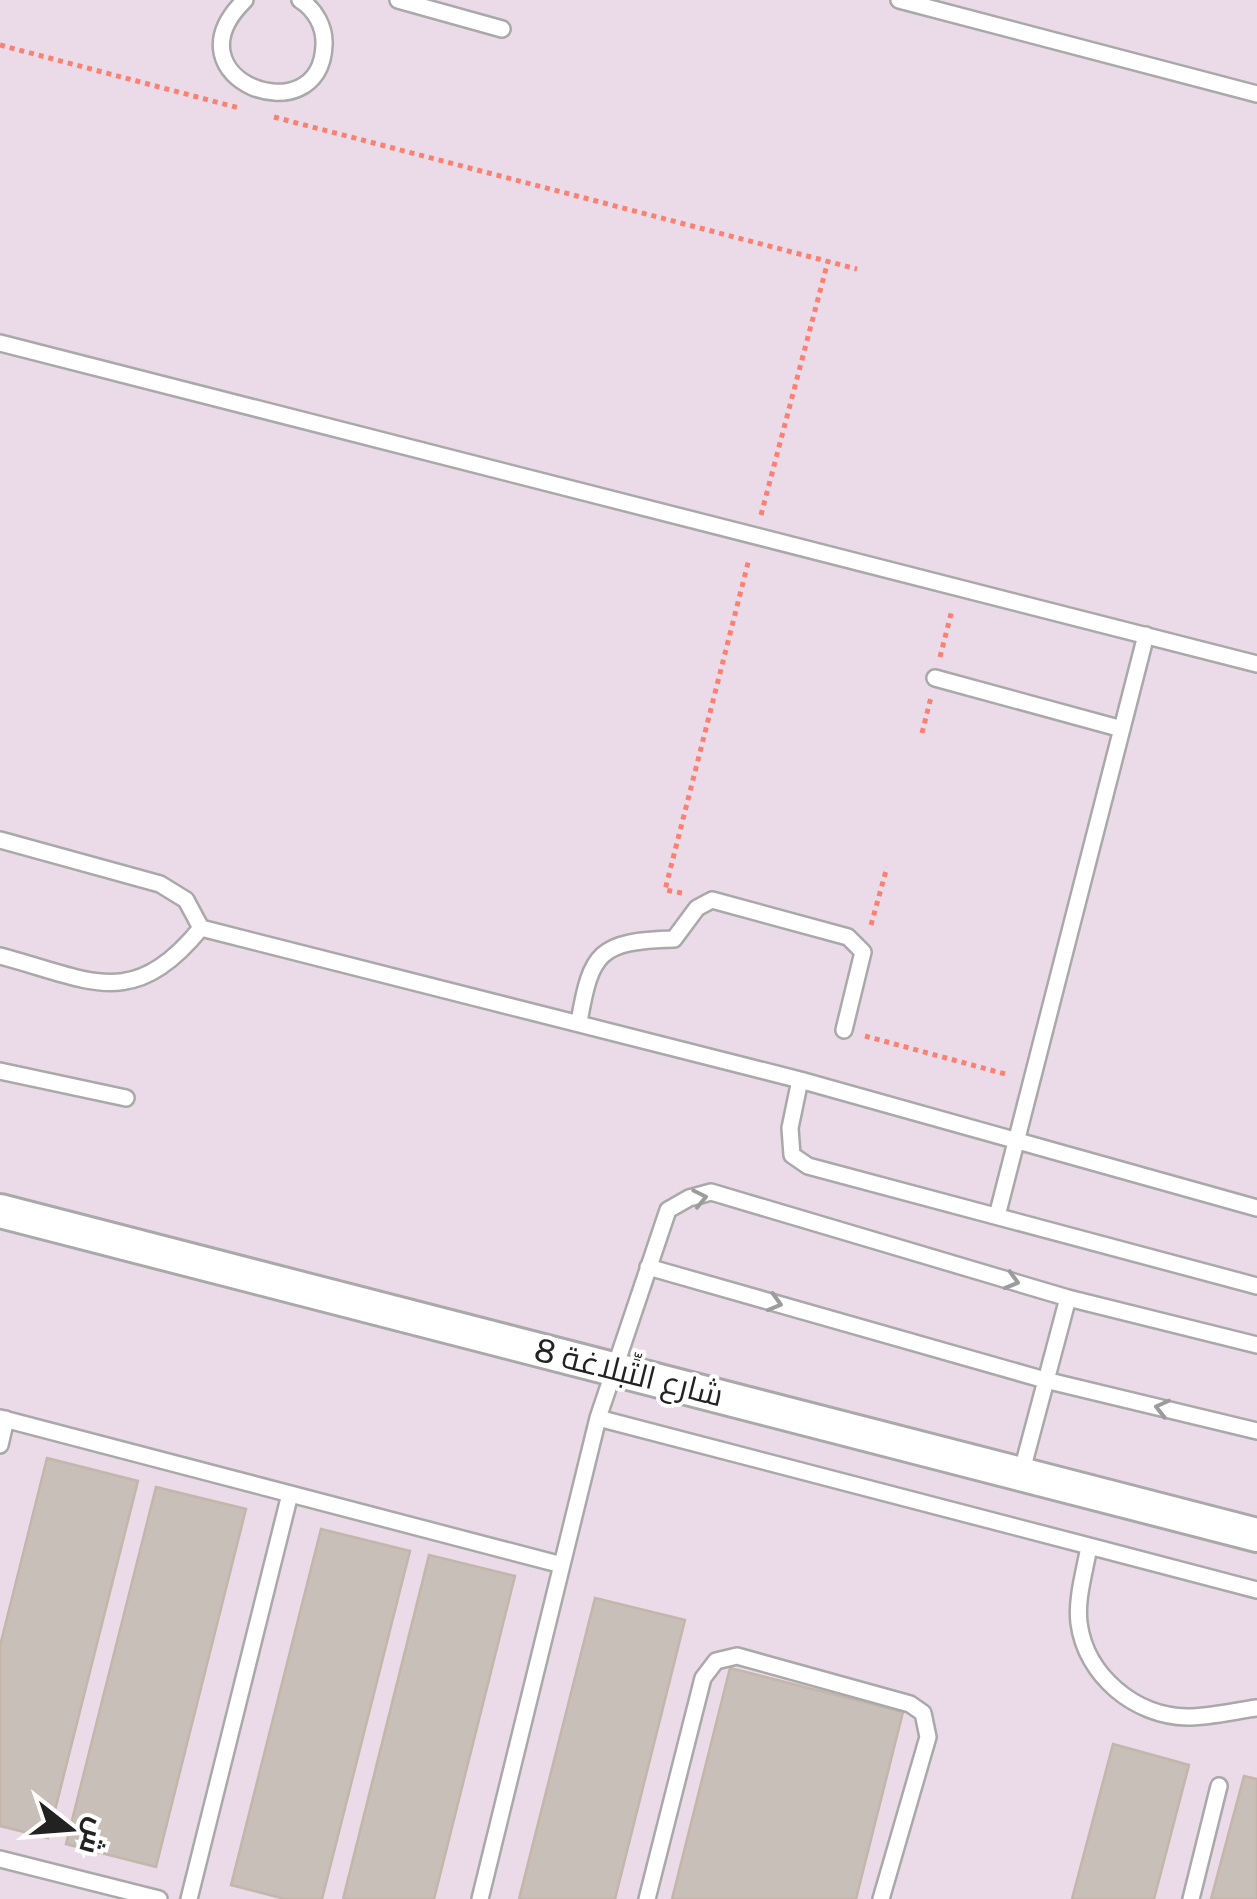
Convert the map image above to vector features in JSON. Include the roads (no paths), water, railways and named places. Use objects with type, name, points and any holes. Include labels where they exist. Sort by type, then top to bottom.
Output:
[{"type":"street","name":"شارع التِّبلاغة 8","points":[[0,1211],[1257,1535]]},
{"type":"lane","points":[[244,0],[228,17],[225,62],[238,81],[258,92],[281,94],[302,85],[318,68],[324,46],[320,24],[300,0]]},
{"type":"lane","points":[[398,0],[502,30]]},
{"type":"lane","points":[[899,0],[1257,94]]},
{"type":"lane","points":[[0,342],[1257,664]]},
{"type":"lane","points":[[997,1216],[1146,635]]},
{"type":"lane","points":[[936,678],[1122,728]]},
{"type":"lane","points":[[0,840],[160,884],[186,900],[201,928],[800,1080],[1257,1208]]},
{"type":"lane","points":[[579,1022],[588,969],[609,948],[674,939],[696,908],[712,900],[848,937],[863,952],[844,1030]]},
{"type":"lane","points":[[0,956],[114,986],[141,981],[179,955],[201,928]]},
{"type":"lane","points":[[0,1071],[126,1098]]},
{"type":"lane","points":[[800,1080],[790,1128],[792,1155],[808,1166],[1257,1286]]},
{"type":"lane","points":[[480,1899],[598,1418],[668,1210],[711,1192],[1068,1298],[1257,1344]]},
{"type":"lane","points":[[648,1267],[1045,1380],[1257,1432]]},
{"type":"lane","points":[[1021,1474],[1068,1298]]},
{"type":"lane","points":[[0,1445],[3,1418],[562,1564]]},
{"type":"lane","points":[[598,1418],[1257,1590]]},
{"type":"lane","points":[[189,1899],[290,1494]]},
{"type":"lane","points":[[1089,1546],[1079,1621],[1090,1659],[1114,1689],[1147,1709],[1187,1717],[1257,1708]]},
{"type":"lane","points":[[648,1899],[703,1678],[716,1660],[737,1656],[910,1704],[923,1713],[928,1737],[882,1899]]},
{"type":"lane","points":[[1191,1899],[1220,1786]]},
{"type":"lane","points":[[0,1858],[158,1899]]}]
